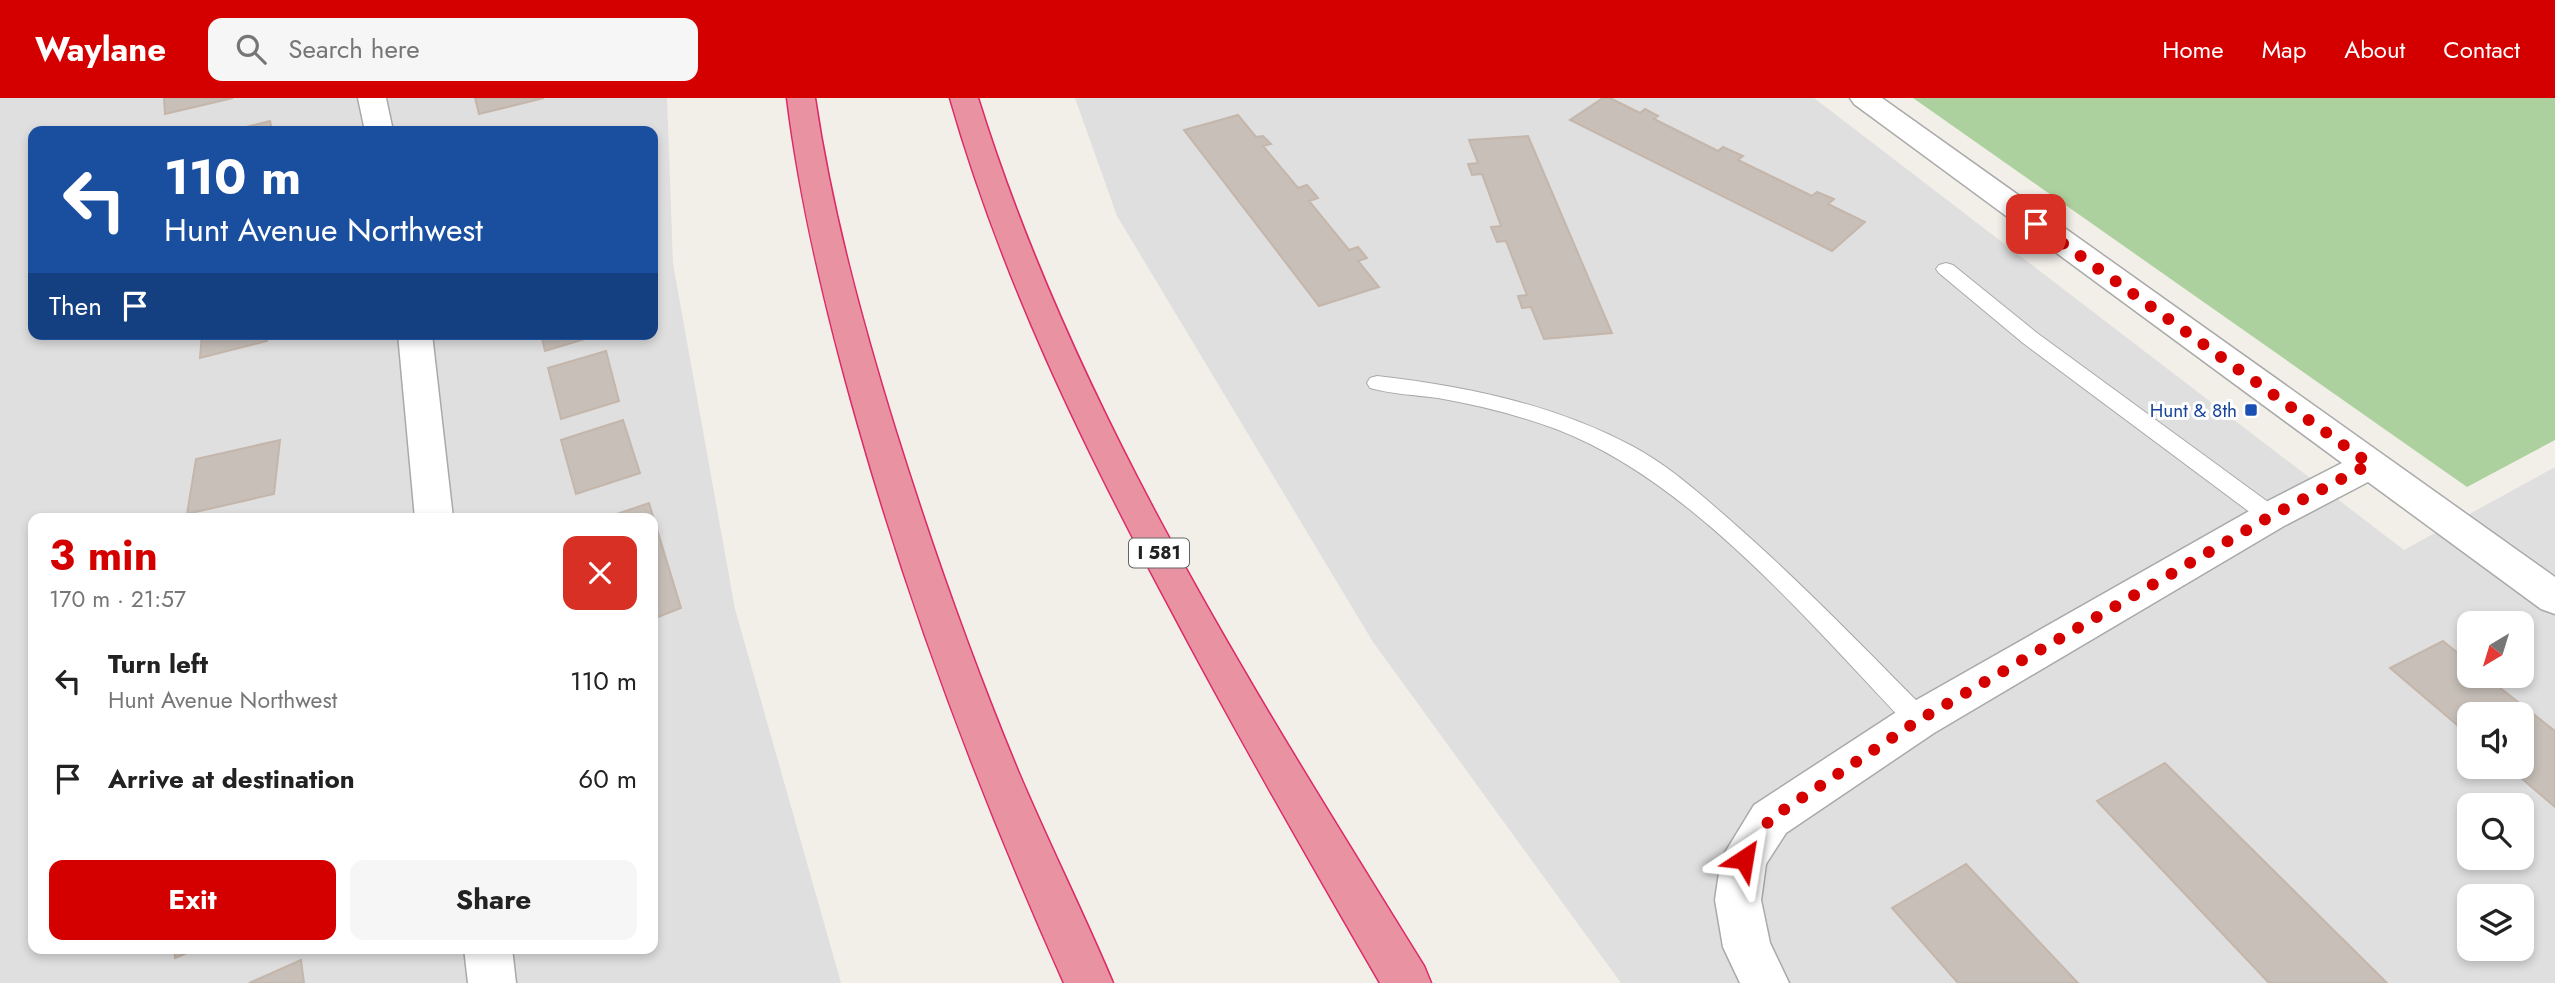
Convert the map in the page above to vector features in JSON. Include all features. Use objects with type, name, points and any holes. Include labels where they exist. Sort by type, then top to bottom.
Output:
[{"type":"highway","points":[[801,98],[817,197],[839,296],[888,468],[936,609],[999,775],[1089,983]]},
{"type":"highway","name":"I 581","points":[[964,98],[1017,257],[1062,364],[1121,482],[1292,793],[1407,983]]},
{"type":"street","points":[[372,98],[378,126]]},
{"type":"street","points":[[1864,98],[2555,598]]},
{"type":"street","points":[[416,340],[433,513]]},
{"type":"street","points":[[1765,983],[1747,947],[1738,900],[1744,859],[1770,819],[1919,720],[2271,516],[2370,464]]},
{"type":"street","points":[[489,954],[492,983]]},
{"type":"lane","points":[[1946,269],[2030,338],[2271,516]]},
{"type":"lane","points":[[1377,383],[1445,390],[1511,405],[1564,423],[1627,453],[1676,487],[1767,564],[1919,720]]},
{"type":"shaded area","points":[[0,98],[667,98],[673,264],[735,609],[841,983],[0,983]]},
{"type":"shaded area","points":[[1075,98],[1814,98],[2404,550],[2555,467],[2555,983],[1621,983],[1373,642],[1117,216]]},
{"type":"green space","points":[[1913,98],[2555,98],[2555,440],[2467,487]]},
{"type":"building","points":[[164,98],[233,98],[165,114]]},
{"type":"building","points":[[475,98],[544,98],[479,114]]},
{"type":"building","points":[[1603,98],[1610,98],[1640,113],[1645,109],[1658,116],[1654,119],[1718,151],[1723,147],[1743,156],[1738,160],[1812,196],[1817,192],[1834,199],[1828,204],[1865,222],[1832,251],[1570,120]]},
{"type":"building","points":[[1238,115],[1256,137],[1263,136],[1271,144],[1263,146],[1298,188],[1307,185],[1318,198],[1309,201],[1349,250],[1358,247],[1367,258],[1358,261],[1379,287],[1319,306],[1184,130]]},
{"type":"building","points":[[270,121],[271,126],[250,126]]},
{"type":"building","points":[[1528,136],[1612,333],[1544,339],[1531,307],[1522,308],[1518,296],[1527,295],[1506,241],[1497,242],[1491,227],[1501,226],[1482,174],[1472,175],[1468,164],[1478,163],[1469,140]]},
{"type":"building","points":[[202,340],[267,340],[267,341],[200,358]]},
{"type":"building","points":[[542,340],[581,340],[545,351]]},
{"type":"building","points":[[606,351],[619,401],[561,419],[548,368]]},
{"type":"building","points":[[623,420],[640,473],[576,494],[561,440]]},
{"type":"building","points":[[280,440],[274,494],[187,513],[196,459]]},
{"type":"building","points":[[649,503],[652,513],[620,513]]},
{"type":"building","points":[[658,533],[681,608],[658,617]]},
{"type":"building","points":[[2443,641],[2457,652],[2457,688],[2500,688],[2518,702],[2457,702],[2457,725],[2390,668]]},
{"type":"building","points":[[2534,714],[2555,731],[2555,807],[2522,779],[2534,779]]},
{"type":"building","points":[[2165,763],[2387,983],[2269,983],[2097,801]]},
{"type":"building","points":[[1966,864],[2078,983],[1958,983],[1892,908]]},
{"type":"building","points":[[301,960],[304,983],[249,983]]},
{"type":"place","name":"Hunt & 8th","points":[[2251,410]]},
{"type":"route","points":[[1744,859],[1770,819],[1919,720],[2271,516],[2370,464],[2036,224]]}]
